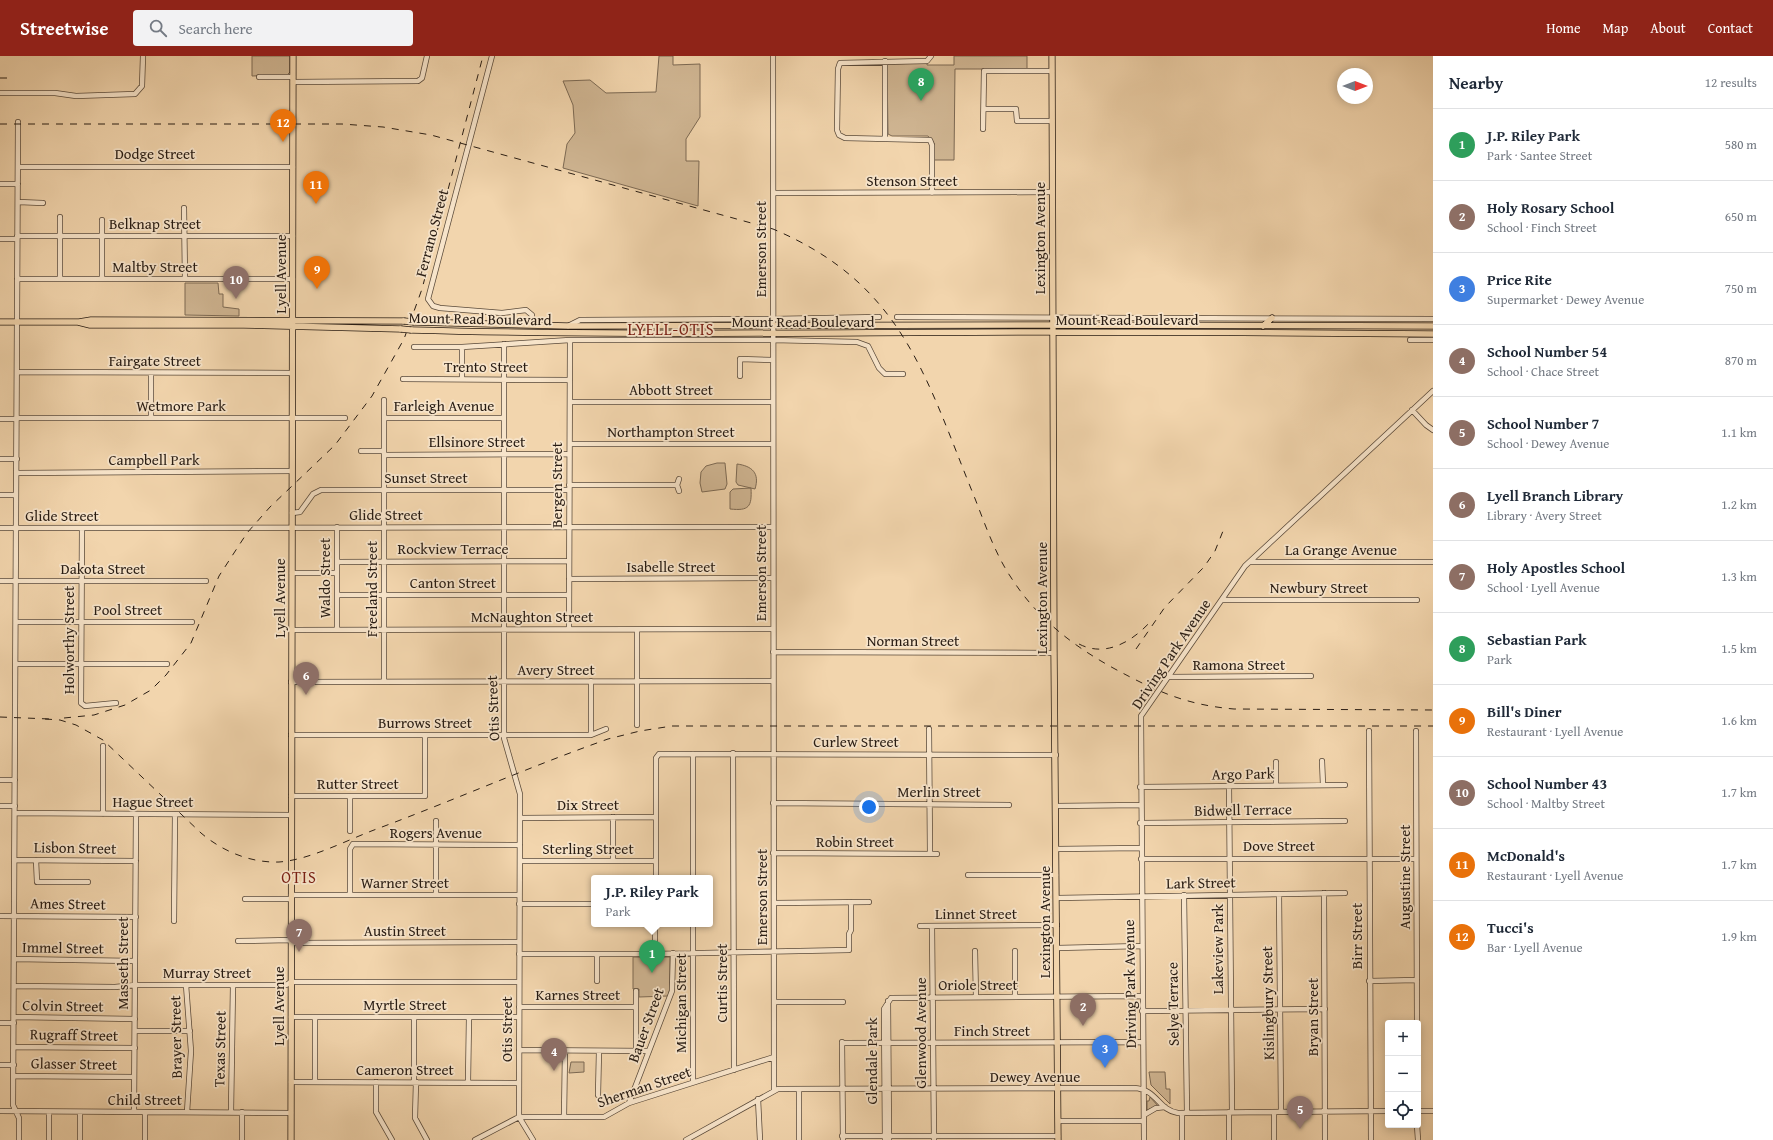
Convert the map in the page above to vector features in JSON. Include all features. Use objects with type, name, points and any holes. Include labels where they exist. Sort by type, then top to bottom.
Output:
[{"type":"main road","name":"Lyell Avenue","points":[[291,1140],[293,56]]},
{"type":"main road","name":"Lexington Avenue","points":[[1052,56],[1054,654],[1058,1138]]},
{"type":"main road","points":[[1263,326],[1272,318]]},
{"type":"main road","name":"Mount Read Boulevard","points":[[0,322],[78,322],[90,325],[414,322],[568,326],[773,323],[1012,325],[1053,321],[1263,326],[1433,326]]},
{"type":"main road","name":"Mount Read Boulevard","points":[[292,323],[411,330],[773,337],[1053,332],[1433,334]]},
{"type":"main road","points":[[518,333],[529,329],[532,325],[546,333]]},
{"type":"street","points":[[0,93],[55,93],[76,96],[135,94],[142,86],[143,56]]},
{"type":"street","points":[[259,77],[293,80],[420,80],[427,56]]},
{"type":"street","name":"Ferrano Street","points":[[492,56],[428,299],[433,306],[440,308],[506,313],[526,310],[532,315],[532,325]]},
{"type":"street","name":"Emerson Street","points":[[773,56],[774,1090]]},
{"type":"street","points":[[931,56],[927,60],[845,61],[839,64],[837,130],[839,135],[843,138],[926,138],[931,141],[932,193]]},
{"type":"street","points":[[885,61],[885,139]]},
{"type":"street","points":[[983,129],[984,71],[1052,71]]},
{"type":"street","points":[[984,109],[1016,109],[1016,121],[1052,121]]},
{"type":"street","points":[[18,122],[14,1105],[19,1118],[19,1140]]},
{"type":"street","name":"Dodge Street","points":[[18,167],[293,167]]},
{"type":"street","points":[[0,184],[18,184]]},
{"type":"street","name":"Stenson Street","points":[[773,193],[1052,192]]},
{"type":"street","points":[[18,202],[43,203]]},
{"type":"street","points":[[184,208],[185,279]]},
{"type":"street","points":[[60,217],[60,279]]},
{"type":"street","points":[[102,220],[102,279]]},
{"type":"street","name":"Belknap Street","points":[[0,239],[60,236],[293,236]]},
{"type":"street","name":"Maltby Street","points":[[17,279],[293,279]]},
{"type":"street","name":"Mount Read Boulevard","points":[[773,323],[879,317]]},
{"type":"street","name":"Mount Read Boulevard","points":[[897,317],[1019,317],[1053,321],[1272,318],[1433,319]]},
{"type":"street","points":[[1012,325],[1019,317]]},
{"type":"street","points":[[773,337],[862,342],[868,346],[882,372],[888,375],[904,374]]},
{"type":"street","name":"Mount Read Boulevard","points":[[414,347],[462,347],[570,340],[773,337]]},
{"type":"street","name":"Bergen Street","points":[[569,629],[570,340]]},
{"type":"street","points":[[1410,340],[1433,340]]},
{"type":"street","name":"Otis Street","points":[[504,344],[504,734],[519,789],[519,1117]]},
{"type":"street","points":[[462,347],[462,379]]},
{"type":"street","points":[[740,376],[740,359],[773,360]]},
{"type":"street","name":"Fairgate Street","points":[[17,372],[292,373]]},
{"type":"street","points":[[151,373],[151,418]]},
{"type":"street","name":"Trento Street","points":[[403,379],[570,380]]},
{"type":"street","name":"Driving Park Avenue","points":[[1144,1140],[1140,717],[1250,562],[1433,391]]},
{"type":"street","name":"Freeland Street","points":[[384,400],[384,682]]},
{"type":"street","name":"Abbott Street","points":[[570,402],[773,402]]},
{"type":"street","points":[[1412,410],[1426,425],[1433,430]]},
{"type":"street","name":"Wetmore Park","points":[[0,420],[345,418]]},
{"type":"street","name":"Farleigh Avenue","points":[[384,418],[504,418]]},
{"type":"street","name":"Northampton Street","points":[[570,444],[773,444]]},
{"type":"street","name":"Ellsinore Street","points":[[362,451],[384,453],[570,454]]},
{"type":"street","points":[[0,459],[17,459]]},
{"type":"street","name":"Campbell Park","points":[[16,473],[292,471]]},
{"type":"street","points":[[679,479],[677,485],[679,491]]},
{"type":"street","name":"Sunset Street","points":[[292,513],[300,511],[313,494],[319,491],[504,490],[677,485]]},
{"type":"street","points":[[0,494],[16,494]]},
{"type":"street","name":"Waldo Street","points":[[337,527],[337,630]]},
{"type":"street","name":"Glide Street","points":[[0,528],[773,527]]},
{"type":"street","name":"Holworthy Street","points":[[82,528],[82,704],[106,705],[116,703]]},
{"type":"street","name":"Rockview Terrace","points":[[337,562],[569,562]]},
{"type":"street","name":"La Grange Avenue","points":[[1250,562],[1433,562]]},
{"type":"street","points":[[292,572],[337,573]]},
{"type":"street","name":"Isabelle Street","points":[[569,579],[773,578]]},
{"type":"street","name":"Dakota Street","points":[[0,581],[206,581]]},
{"type":"street","name":"Canton Street","points":[[337,595],[569,595]]},
{"type":"street","name":"Newbury Street","points":[[1222,600],[1417,600]]},
{"type":"street","name":"Pool Street","points":[[16,622],[192,622]]},
{"type":"street","name":"McNaughton Street","points":[[292,630],[773,629]]},
{"type":"street","points":[[637,630],[637,725]]},
{"type":"street","name":"Norman Street","points":[[773,652],[1054,654]]},
{"type":"street","points":[[16,664],[167,664]]},
{"type":"street","name":"Ramona Street","points":[[1167,677],[1311,676]]},
{"type":"street","name":"Avery Street","points":[[291,682],[773,681]]},
{"type":"street","points":[[591,682],[591,735]]},
{"type":"street","name":"Burrows Street","points":[[291,735],[591,735],[606,729]]},
{"type":"street","points":[[929,729],[930,854]]},
{"type":"street","name":"Birr Street","points":[[1369,731],[1370,1140]]},
{"type":"street","name":"Augustine Street","points":[[1416,731],[1417,1020]]},
{"type":"street","name":"Rutter Street","points":[[291,796],[425,796],[425,735]]},
{"type":"street","points":[[102,814],[103,746]]},
{"type":"street","name":"Curtis Street","points":[[733,753],[734,1070]]},
{"type":"street","name":"Curlew Street","points":[[656,817],[657,754],[773,753],[1056,755]]},
{"type":"street","points":[[693,754],[693,875]]},
{"type":"street","points":[[1322,761],[1322,785]]},
{"type":"street","points":[[1276,762],[1276,785]]},
{"type":"street","points":[[0,780],[15,780]]},
{"type":"street","name":"Argo Park","points":[[1140,787],[1345,785]]},
{"type":"street","name":"Lakeview Park","points":[[1229,786],[1231,1010],[1229,1140]]},
{"type":"street","points":[[350,796],[350,831]]},
{"type":"street","name":"Merlin Street","points":[[773,803],[1009,805]]},
{"type":"street","points":[[1056,806],[1140,805]]},
{"type":"street","points":[[0,806],[15,806]]},
{"type":"street","name":"Hague Street","points":[[15,813],[291,815]]},
{"type":"street","name":"Masseth Street","points":[[134,1112],[136,814]]},
{"type":"street","points":[[174,920],[175,814]]},
{"type":"street","points":[[613,817],[613,860]]},
{"type":"street","points":[[656,817],[656,875]]},
{"type":"street","name":"Dix Street","points":[[520,818],[656,817]]},
{"type":"street","points":[[436,821],[436,894]]},
{"type":"street","name":"Bidwell Terrace","points":[[1140,823],[1346,821]]},
{"type":"street","name":"Rogers Avenue","points":[[350,895],[350,849],[352,845],[520,845]]},
{"type":"street","points":[[1056,848],[1141,848]]},
{"type":"street","name":"Robin Street","points":[[773,853],[937,854]]},
{"type":"street","name":"Dove Street","points":[[1141,859],[1416,859]]},
{"type":"street","name":"Lisbon Street","points":[[15,860],[136,861]]},
{"type":"street","points":[[36,860],[37,882],[88,882]]},
{"type":"street","name":"Sterling Street","points":[[520,861],[656,861]]},
{"type":"street","points":[[968,875],[1056,875]]},
{"type":"street","name":"Bryan Street","points":[[1324,893],[1325,1140]]},
{"type":"street","name":"Lark Street","points":[[1057,898],[1345,893]]},
{"type":"street","name":"Kislingbury Street","points":[[1279,894],[1281,1112]]},
{"type":"street","name":"Warner Street","points":[[245,899],[350,895],[520,895]]},
{"type":"street","name":"Selye Terrace","points":[[1182,1140],[1184,1113],[1185,1011],[1184,895]]},
{"type":"street","points":[[519,954],[655,954],[849,950],[851,902]]},
{"type":"street","points":[[774,903],[869,902]]},
{"type":"street","points":[[519,904],[591,904]]},
{"type":"street","name":"Ames Street","points":[[0,916],[136,917]]},
{"type":"street","name":"Linnet Street","points":[[920,926],[1057,925]]},
{"type":"street","name":"Glenwood Avenue","points":[[932,926],[934,1138]]},
{"type":"street","points":[[655,927],[655,954]]},
{"type":"street","name":"Michigan Street","points":[[693,927],[693,1082]]},
{"type":"street","name":"Austin Street","points":[[238,941],[519,942]]},
{"type":"street","points":[[1057,948],[1142,946]]},
{"type":"street","points":[[1015,950],[1015,997]]},
{"type":"street","points":[[975,951],[976,997]]},
{"type":"street","name":"Bauer Street","points":[[630,1103],[672,991],[673,953]]},
{"type":"street","points":[[597,954],[597,981]]},
{"type":"street","name":"Immel Street","points":[[14,959],[135,961]]},
{"type":"street","points":[[1369,981],[1417,980]]},
{"type":"street","name":"Murray Street","points":[[14,986],[115,987],[286,985],[291,982],[519,982]]},
{"type":"street","name":"Brayer Street","points":[[186,985],[191,1051],[187,1112]]},
{"type":"street","name":"Texas Street","points":[[231,1112],[233,985]]},
{"type":"street","points":[[636,991],[636,1051]]},
{"type":"street","name":"Oriole Street","points":[[888,1001],[894,997],[1142,996]]},
{"type":"street","name":"Glendale Park","points":[[887,1138],[886,1043],[884,1009],[888,1001]]},
{"type":"street","points":[[774,1002],[843,1002]]},
{"type":"street","name":"Karnes Street","points":[[519,1007],[636,1007]]},
{"type":"street","points":[[1142,1011],[1325,1010]]},
{"type":"street","name":"Myrtle Street","points":[[291,1016],[519,1017]]},
{"type":"street","points":[[315,1016],[315,1082]]},
{"type":"street","points":[[414,1016],[415,1118],[427,1140]]},
{"type":"street","points":[[468,1082],[469,1017]]},
{"type":"street","name":"Colvin Street","points":[[0,1023],[14,1020],[135,1019]]},
{"type":"street","points":[[135,1031],[190,1031]]},
{"type":"street","name":"Finch Street","points":[[842,1089],[842,1042],[1143,1042]]},
{"type":"street","name":"Rugraff Street","points":[[14,1047],[135,1048]]},
{"type":"street","points":[[519,1050],[649,1051]]},
{"type":"street","points":[[564,1117],[565,1051]]},
{"type":"street","points":[[598,1095],[599,1051]]},
{"type":"street","name":"Sherman Street","points":[[475,1140],[519,1117],[604,1117],[630,1103],[774,1057]]},
{"type":"street","points":[[0,1065],[14,1065]]},
{"type":"street","name":"Glasser Street","points":[[14,1076],[134,1077]]},
{"type":"street","name":"Cameron Street","points":[[291,1082],[519,1083]]},
{"type":"street","points":[[376,1082],[376,1112],[392,1140]]},
{"type":"street","points":[[799,1089],[799,1140]]},
{"type":"street","points":[[842,1089],[842,1138],[1058,1138]]},
{"type":"street","points":[[1144,1089],[1151,1093],[1165,1108],[1172,1112],[1385,1111]]},
{"type":"street","name":"Dewey Avenue","points":[[686,1140],[774,1090],[1144,1089]]},
{"type":"street","points":[[758,1099],[760,1106],[760,1140]]},
{"type":"street","points":[[1144,1115],[1156,1108],[1165,1108]]},
{"type":"street","points":[[1421,1111],[1433,1111]]},
{"type":"street","name":"Child Street","points":[[0,1112],[291,1112]]},
{"type":"street","points":[[49,1112],[49,1140]]},
{"type":"street","points":[[80,1112],[80,1140]]},
{"type":"street","points":[[145,1112],[145,1140]]},
{"type":"street","points":[[242,1112],[242,1140]]},
{"type":"street","points":[[1274,1112],[1274,1140]]},
{"type":"street","points":[[519,1117],[533,1140]]},
{"type":"street","points":[[1058,1121],[1144,1121]]},
{"type":"street","points":[[1418,1128],[1418,1140]]},
{"type":"street","points":[[484,1135],[487,1140]]},
{"type":"shaded area","points":[[252,56],[290,56],[290,72],[287,75],[252,76]]},
{"type":"shaded area","points":[[659,56],[673,56],[673,65],[700,64],[700,117],[686,139],[686,161],[699,161],[698,206],[563,168],[567,144],[575,133],[573,105],[563,81],[590,80],[606,93],[656,92]]},
{"type":"shaded area","points":[[954,56],[1027,56],[1027,69],[955,69],[954,160],[934,160],[934,143],[928,136],[892,136],[888,134],[887,66],[889,64],[927,63],[927,65],[954,65]]},
{"type":"shaded area","points":[[185,283],[218,283],[219,294],[223,294],[223,307],[239,309],[239,316],[185,315]]},
{"type":"shaded area","points":[[717,463],[725,463],[727,484],[725,489],[702,492],[700,483],[701,472],[706,466]]},
{"type":"shaded area","points":[[737,464],[747,466],[754,471],[756,479],[755,489],[738,485],[736,482]]},
{"type":"shaded area","points":[[751,488],[751,500],[748,506],[741,509],[730,509],[730,492],[733,489]]},
{"type":"shaded area","points":[[633,957],[670,957],[670,988],[668,996],[639,997],[639,989],[633,989]]},
{"type":"shaded area","points":[[571,1062],[584,1062],[584,1072],[569,1073]]},
{"type":"shaded area","points":[[1149,1072],[1165,1072],[1166,1089],[1170,1089],[1170,1104],[1151,1085]]},
{"type":"shaded area","points":[[1150,1097],[1158,1106],[1147,1110],[1147,1101],[1149,1101]]},
{"type":"railway","points":[[64,718],[94,715],[125,705],[151,690],[166,675],[191,643],[219,576],[247,533],[270,507],[335,445],[372,396],[404,339],[422,289],[483,56]]},
{"type":"railway","points":[[0,78],[8,78]]},
{"type":"railway","points":[[0,124],[342,124],[383,127],[431,135],[773,229],[817,251],[852,277],[881,306],[904,338],[923,373],[1000,559],[1012,579],[1033,607],[1071,641],[1115,669],[1144,684],[1172,696],[1201,704],[1234,709],[1433,710]]},
{"type":"railway","points":[[1136,649],[1165,607],[1204,567],[1215,551],[1225,526]]},
{"type":"railway","points":[[1079,644],[1089,648],[1109,648],[1127,641],[1151,621]]},
{"type":"railway","points":[[0,717],[50,719]]},
{"type":"railway","points":[[45,719],[60,720],[76,725],[103,740],[209,839],[237,855],[268,862],[291,861],[315,854],[608,739],[640,731],[672,726],[1433,726]]},
{"type":"place","name":"Sebastian Park","points":[[921,101]]},
{"type":"place","name":"Tucci's","points":[[283,142]]},
{"type":"place","name":"McDonald's","points":[[316,204]]},
{"type":"place","name":"Bill's Diner","points":[[317,289]]},
{"type":"place","name":"School Number 43","points":[[236,299]]},
{"type":"place","name":"Lyell Branch Library","points":[[306,695]]},
{"type":"place","name":"Holy Apostles School","points":[[299,952]]},
{"type":"place","name":"J.P. Riley Park","points":[[652,973]]},
{"type":"place","name":"Holy Rosary School","points":[[1083,1026]]},
{"type":"place","name":"Price Rite","points":[[1105,1068]]},
{"type":"place","name":"School Number 54","points":[[554,1071]]},
{"type":"place","name":"School Number 7","points":[[1300,1129]]},
{"type":"district","name":"LYELL-OTIS","points":[[671,329]]},
{"type":"district","name":"OTIS","points":[[299,877]]}]
